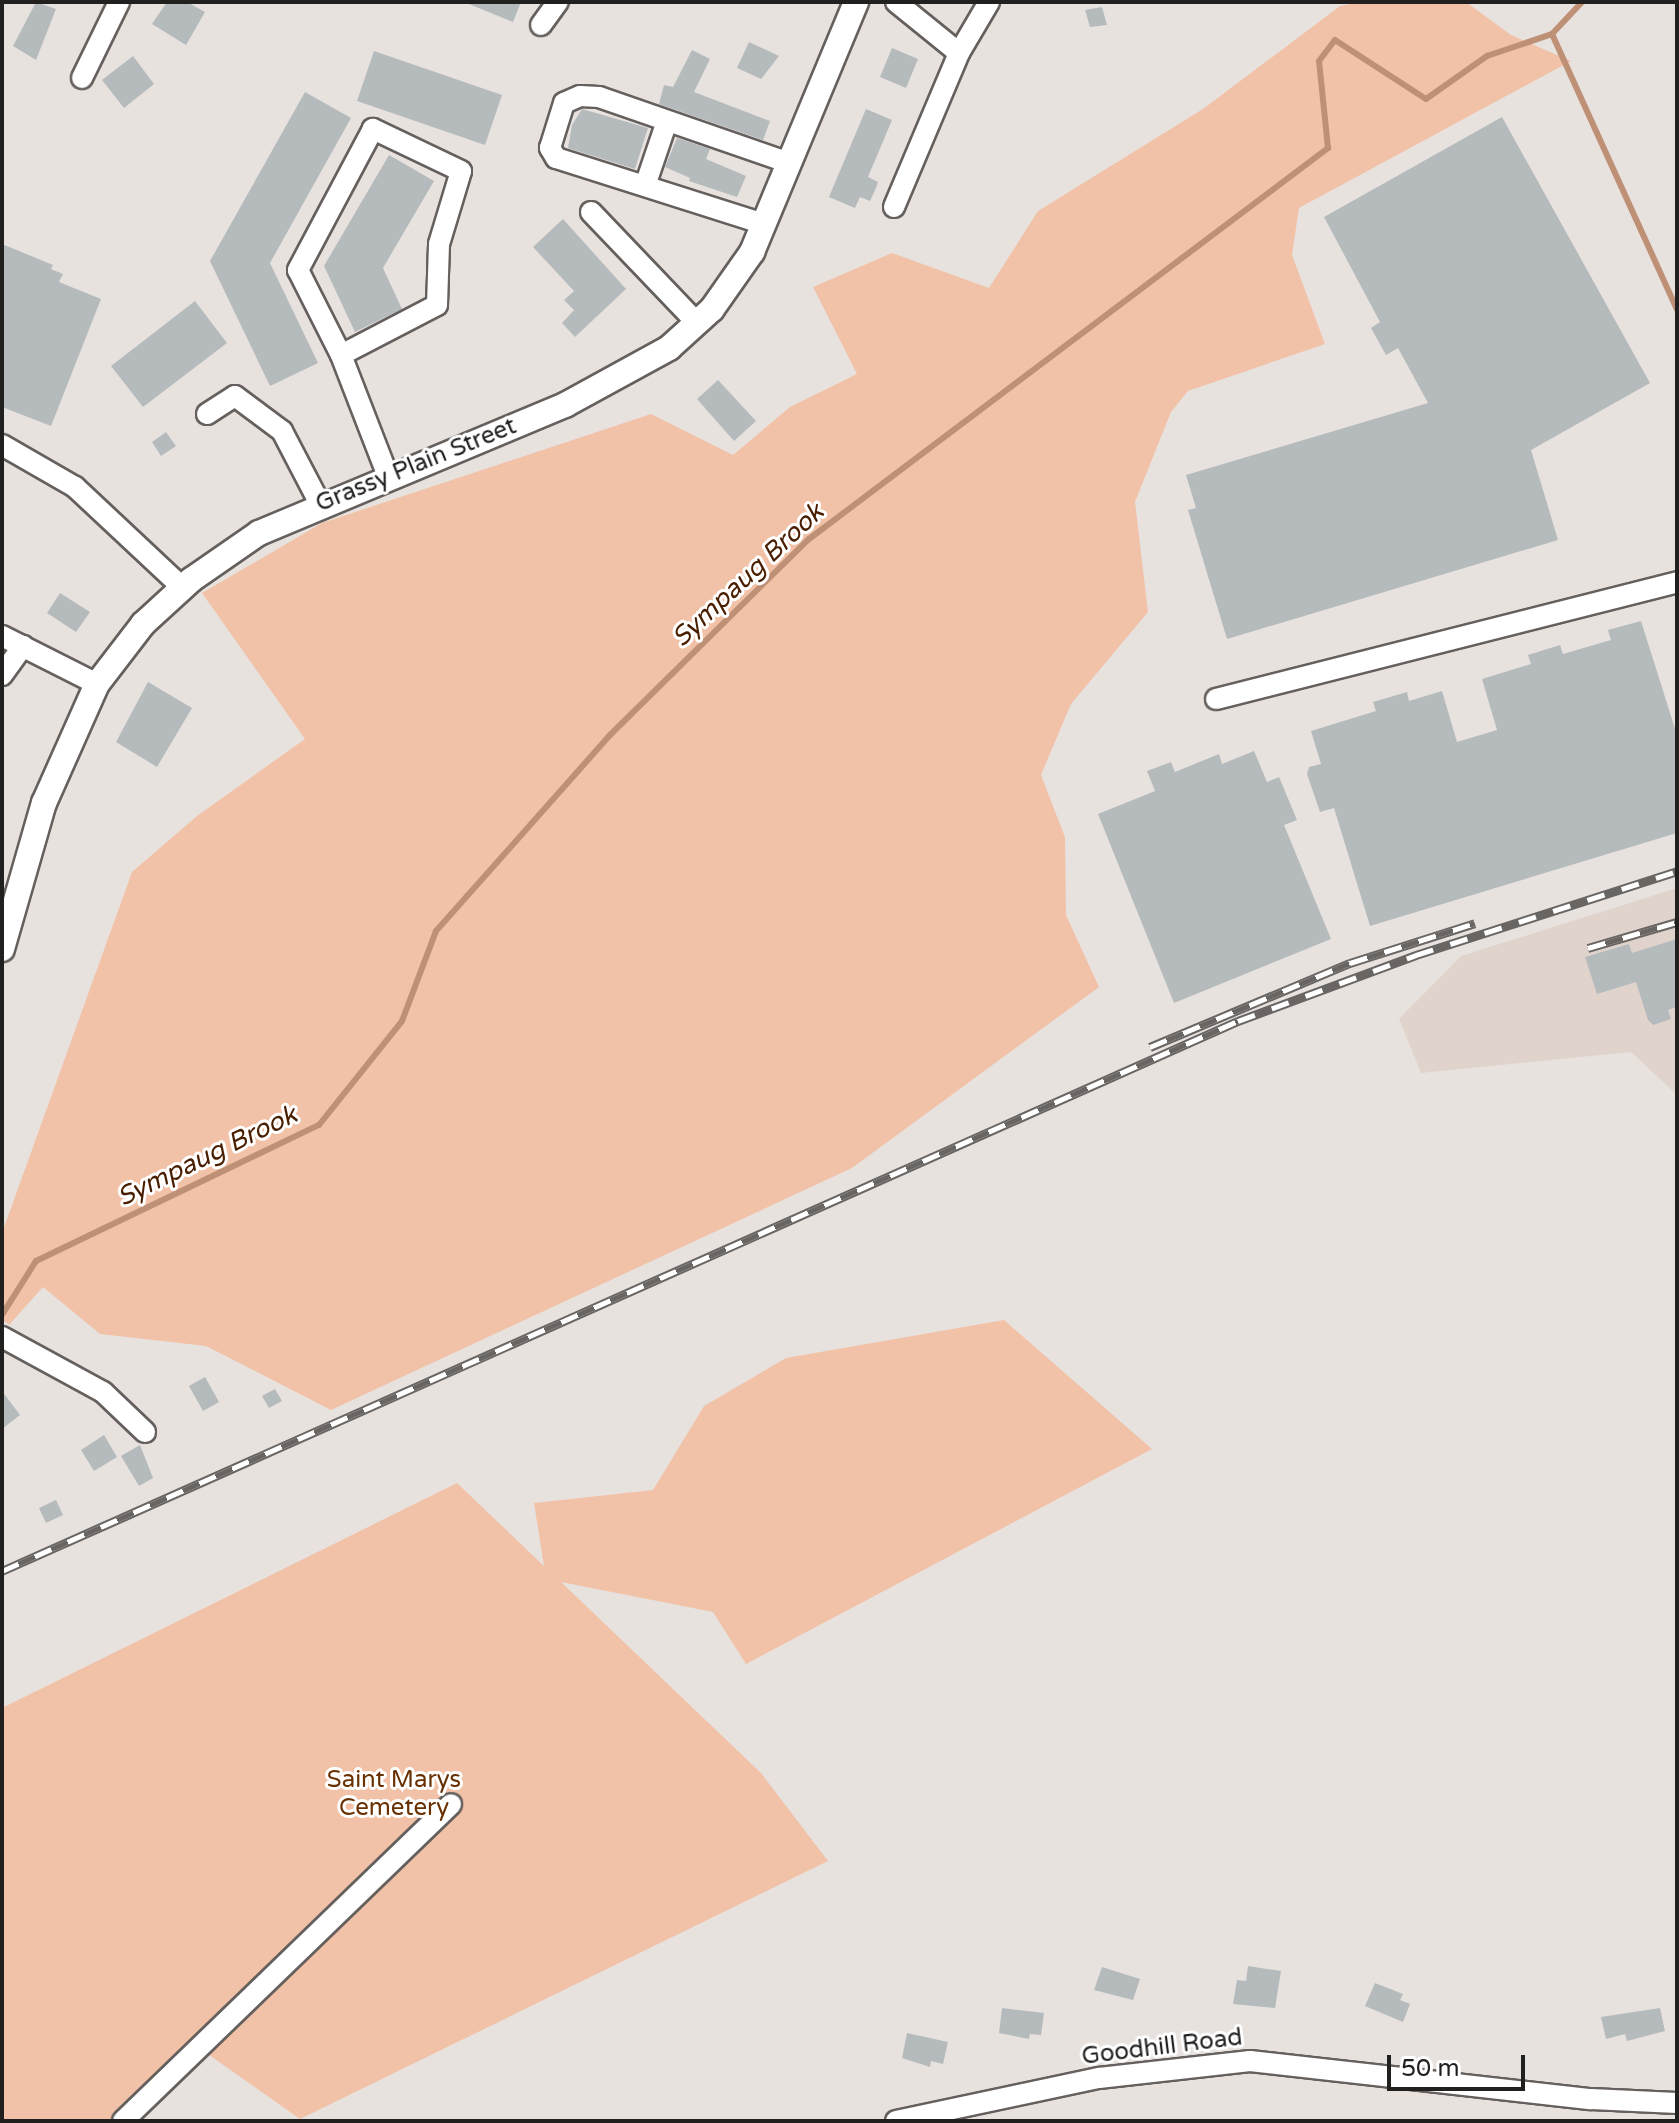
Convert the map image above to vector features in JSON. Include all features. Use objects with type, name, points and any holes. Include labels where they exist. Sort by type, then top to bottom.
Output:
[{"type":"main road","name":"Grassy Plain Street","points":[[2,949],[44,803],[97,684],[143,624],[183,588],[259,533],[320,504],[565,405],[633,371],[697,323],[752,252],[856,2]]},
{"type":"street","points":[[82,78],[119,2]]},
{"type":"street","points":[[541,25],[558,2]]},
{"type":"street","points":[[896,2],[959,53]]},
{"type":"street","points":[[894,207],[959,53],[989,2]]},
{"type":"street","points":[[764,224],[646,183],[556,158],[550,148],[564,103],[580,96],[599,97],[790,163]]},
{"type":"street","points":[[646,183],[667,121]]},
{"type":"street","points":[[341,355],[437,305],[439,244],[461,171],[373,129],[298,270],[341,355],[388,476]]},
{"type":"street","points":[[591,212],[697,323]]},
{"type":"street","points":[[207,414],[235,396],[282,431],[320,504]]},
{"type":"street","points":[[2,445],[75,487],[183,588]]},
{"type":"street","points":[[1216,699],[1677,582]]},
{"type":"street","points":[[2,636],[97,684]]},
{"type":"street","points":[[2,675],[23,646]]},
{"type":"street","points":[[2,1337],[103,1392],[145,1432]]},
{"type":"street","points":[[123,2121],[451,1804]]},
{"type":"street","name":"Goodhill Road","points":[[896,2121],[1099,2078],[1250,2061],[1591,2099],[1677,2103]]},
{"type":"shaded area","points":[[1677,888],[1677,1095],[1631,1052],[1421,1073],[1399,1019],[1461,956]]},
{"type":"green space","points":[[1361,2],[1466,2],[1511,35],[1571,61],[1299,208],[1292,255],[1325,344],[1188,391],[1171,412],[1135,502],[1148,612],[1071,704],[1041,775],[1065,837],[1066,915],[1099,987],[852,1168],[331,1410],[206,1346],[100,1334],[43,1287],[9,1325],[2,1319],[2,1233],[132,872],[197,816],[305,739],[202,593],[322,523],[651,414],[733,455],[790,407],[857,374],[813,287],[892,253],[989,288],[1038,211],[1203,109],[1340,6]]},
{"type":"green space","name":"Saint Marys Cemetery","points":[[1004,1320],[1152,1449],[746,1664],[713,1612],[561,1582],[761,1773],[828,1861],[300,2119],[195,2045],[111,2121],[2,2121],[2,1708],[457,1483],[544,1566],[534,1503],[653,1490],[704,1406],[786,1358]]},
{"type":"building","points":[[36,2],[56,9],[36,60],[13,46]]},
{"type":"building","points":[[167,2],[187,2],[205,12],[186,45],[152,24]]},
{"type":"building","points":[[464,2],[521,2],[513,22]]},
{"type":"building","points":[[1102,7],[1107,25],[1090,27],[1085,10]]},
{"type":"building","points":[[749,42],[779,56],[761,79],[737,68]]},
{"type":"building","points":[[892,48],[918,59],[906,88],[880,77]]},
{"type":"building","points":[[692,50],[710,59],[694,92],[770,121],[763,140],[659,104],[664,85],[673,87]]},
{"type":"building","points":[[374,51],[502,95],[485,145],[357,101]]},
{"type":"building","points":[[133,56],[154,84],[124,108],[102,80]]},
{"type":"building","points":[[305,92],[351,118],[270,263],[318,363],[270,386],[210,261]]},
{"type":"building","points":[[582,109],[648,128],[635,169],[568,148],[572,125]]},
{"type":"building","points":[[866,109],[892,120],[868,177],[878,182],[876,188],[870,201],[860,197],[855,208],[829,197]]},
{"type":"building","points":[[1502,117],[1650,383],[1531,450],[1558,540],[1227,639],[1188,510],[1196,508],[1186,475],[1428,403],[1398,348],[1386,355],[1371,328],[1380,322],[1324,217]]},
{"type":"building","points":[[677,138],[710,149],[706,159],[746,176],[737,197],[689,181],[690,178],[665,167]]},
{"type":"building","points":[[389,155],[434,181],[383,268],[402,309],[355,332],[324,266]]},
{"type":"building","points":[[563,219],[626,289],[575,337],[562,323],[574,310],[564,300],[574,291],[533,247]]},
{"type":"building","points":[[2,244],[53,265],[51,269],[63,274],[59,282],[101,299],[51,426],[2,407]]},
{"type":"building","points":[[195,301],[227,343],[143,407],[111,366]]},
{"type":"building","points":[[718,380],[756,421],[734,441],[697,399]]},
{"type":"building","points":[[166,432],[176,446],[161,456],[152,442]]},
{"type":"building","points":[[60,593],[90,612],[76,632],[47,613]]},
{"type":"building","points":[[1641,621],[1677,735],[1677,833],[1370,926],[1334,808],[1320,812],[1307,774],[1309,767],[1321,764],[1311,731],[1376,711],[1373,702],[1407,692],[1409,701],[1442,691],[1457,742],[1497,730],[1482,679],[1531,664],[1528,655],[1560,645],[1563,654],[1611,640],[1608,630]]},
{"type":"building","points":[[148,682],[192,708],[157,767],[116,742]]},
{"type":"building","points":[[1254,751],[1267,782],[1279,777],[1297,820],[1284,825],[1331,939],[1174,1003],[1098,814],[1155,791],[1147,771],[1171,762],[1175,772],[1219,754],[1222,764]]},
{"type":"building","points":[[1677,939],[1677,1007],[1668,1010],[1671,1019],[1653,1025],[1648,1020],[1636,982],[1597,994],[1585,957],[1629,944],[1632,953]]},
{"type":"building","points":[[205,1377],[219,1402],[203,1411],[189,1386]]},
{"type":"building","points":[[275,1389],[282,1401],[269,1408],[262,1396]]},
{"type":"building","points":[[2,1391],[20,1415],[2,1429]]},
{"type":"building","points":[[104,1435],[117,1457],[94,1471],[81,1450]]},
{"type":"building","points":[[140,1445],[153,1478],[139,1486],[121,1456]]},
{"type":"building","points":[[56,1500],[63,1515],[46,1523],[39,1508]]},
{"type":"building","points":[[1248,1966],[1281,1971],[1275,2008],[1233,2004],[1237,1980],[1246,1981]]},
{"type":"building","points":[[1102,1967],[1140,1979],[1133,2000],[1094,1990]]},
{"type":"building","points":[[1375,1983],[1403,1994],[1400,2000],[1410,2004],[1403,2022],[1365,2006]]},
{"type":"building","points":[[1002,2008],[1044,2013],[1041,2035],[1030,2034],[1029,2039],[999,2033]]},
{"type":"building","points":[[1660,2008],[1665,2031],[1627,2041],[1625,2034],[1606,2039],[1601,2017]]},
{"type":"building","points":[[907,2033],[948,2042],[943,2064],[931,2061],[930,2067],[902,2058]]},
{"type":"waterway","name":"Sympaug Brook","points":[[2,1315],[36,1261],[319,1125],[402,1021],[436,931],[610,735],[809,539],[1328,148],[1319,61],[1335,40],[1426,99],[1487,56],[1552,34],[1582,2]]},
{"type":"waterway","points":[[1552,34],[1677,309]]},
{"type":"railway","points":[[2,1571],[1238,1021],[1416,955],[1677,871]]},
{"type":"railway","points":[[1588,948],[1677,922]]},
{"type":"railway","points":[[1150,1047],[1350,963],[1475,923]]}]
